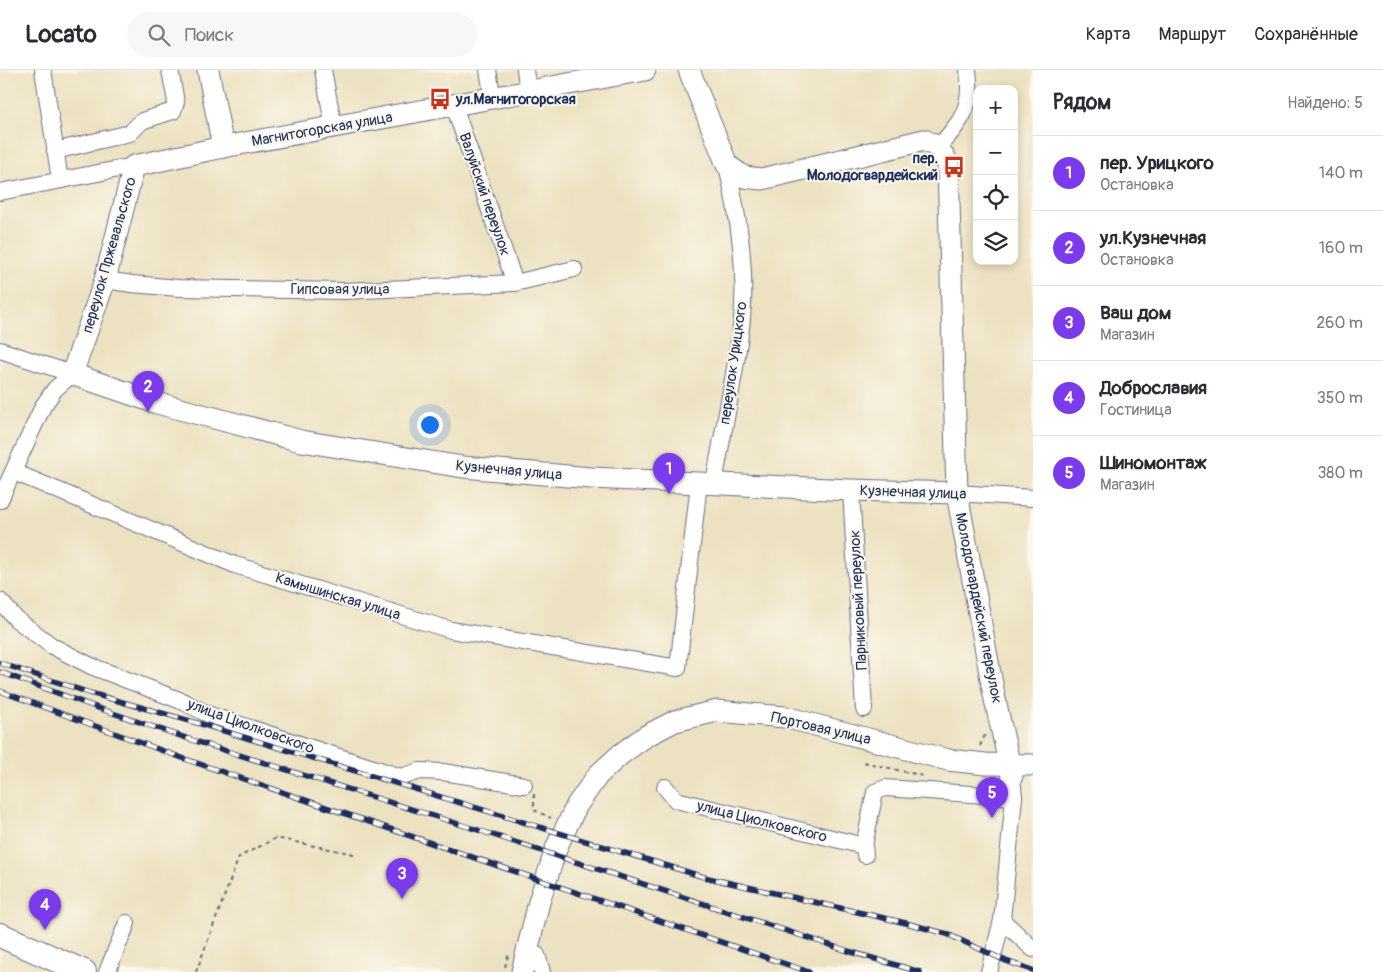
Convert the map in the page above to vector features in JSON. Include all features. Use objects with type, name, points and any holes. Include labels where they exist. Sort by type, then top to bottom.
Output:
[{"type":"highway","points":[[0,935],[84,972]]},
{"type":"main road","points":[[208,70],[223,147]]},
{"type":"main road","name":"Магнитогорская улица","points":[[134,166],[223,147],[645,70]]},
{"type":"main road","name":"переулок Урицкого","points":[[690,70],[727,165]]},
{"type":"main road","points":[[727,165],[744,177],[762,179],[924,140],[938,147]]},
{"type":"main road","name":"Молодогвардейский переулок","points":[[938,147],[948,163],[957,493],[994,695],[1012,779]]},
{"type":"main road","name":"переулок Пржевальского","points":[[72,374],[105,280],[134,166]]},
{"type":"main road","name":"Кузнечная улица","points":[[72,374],[157,403],[301,441],[463,467],[591,478],[957,493]]},
{"type":"main road","name":"Портовая улица","points":[[522,972],[539,902],[557,846],[577,806],[598,775],[621,754],[646,736],[675,721],[718,711],[785,717],[1012,779]]},
{"type":"main road","name":"Портовая улица","points":[[538,966],[547,903],[568,850],[590,810],[608,784],[630,762],[679,732],[720,723],[784,729],[945,772],[1012,779],[1033,776]]},
{"type":"main road","name":"Портовая улица","points":[[1012,779],[1033,765]]},
{"type":"street","points":[[43,70],[60,180]]},
{"type":"street","points":[[55,151],[130,134],[142,122],[173,111],[176,102],[170,70]]},
{"type":"street","points":[[324,70],[334,128]]},
{"type":"street","points":[[488,70],[493,99]]},
{"type":"street","points":[[525,70],[528,92]]},
{"type":"street","points":[[938,147],[954,130],[967,109],[968,70]]},
{"type":"street","name":"Валуйский переулок","points":[[454,106],[515,283]]},
{"type":"street","name":"переулок Урицкого","points":[[678,668],[707,483],[742,318],[743,265],[734,197],[727,165]]},
{"type":"street","name":"Магнитогорская улица","points":[[0,192],[134,166]]},
{"type":"street","name":"Гипсовая улица","points":[[105,280],[179,288],[343,291],[515,283],[574,269]]},
{"type":"street","name":"Кузнечная улица","points":[[0,350],[72,374]]},
{"type":"street","name":"переулок Пржевальского","points":[[0,500],[43,406],[55,389],[72,374]]},
{"type":"street","name":"Камышинская улица","points":[[14,472],[235,565],[451,630],[678,668]]},
{"type":"street","name":"Парниковый переулок","points":[[851,490],[864,709]]},
{"type":"street","name":"Кузнечная улица","points":[[957,493],[1033,498]]},
{"type":"street","name":"улица Циолковского","points":[[0,600],[16,619],[52,646],[91,666],[210,714],[401,777],[420,771],[443,772],[524,786]]},
{"type":"street","name":"улица Циолковского","points":[[666,788],[676,800],[865,851],[875,792],[885,788],[1012,779]]},
{"type":"street","name":"Молодогвардейский переулок","points":[[989,972],[1002,920],[1012,779]]},
{"type":"street","points":[[1002,920],[1033,949]]},
{"type":"street","points":[[107,972],[127,923]]},
{"type":"path","points":[[524,786],[534,790],[534,810],[556,821]]},
{"type":"path","points":[[196,972],[239,857],[276,838],[354,854]]},
{"type":"railway","points":[[0,663],[90,693],[201,724],[704,877],[947,934],[1006,961],[1032,970]]},
{"type":"railway","points":[[0,672],[192,740],[481,831],[848,951],[920,972]]},
{"type":"railway","points":[[0,691],[185,759],[809,972]]},
{"type":"place","name":"ул.Магнитогорская","points":[[440,99]]},
{"type":"place","name":"пер. Молодогвардейский","points":[[954,167]]},
{"type":"place","name":"ул.Кузнечная","points":[[148,412]]},
{"type":"place","name":"пер. Урицкого","points":[[669,494]]},
{"type":"place","name":"Шиномонтаж","points":[[992,818]]},
{"type":"place","name":"Ваш дом","points":[[402,899]]},
{"type":"place","name":"Доброславия","points":[[45,930]]}]
